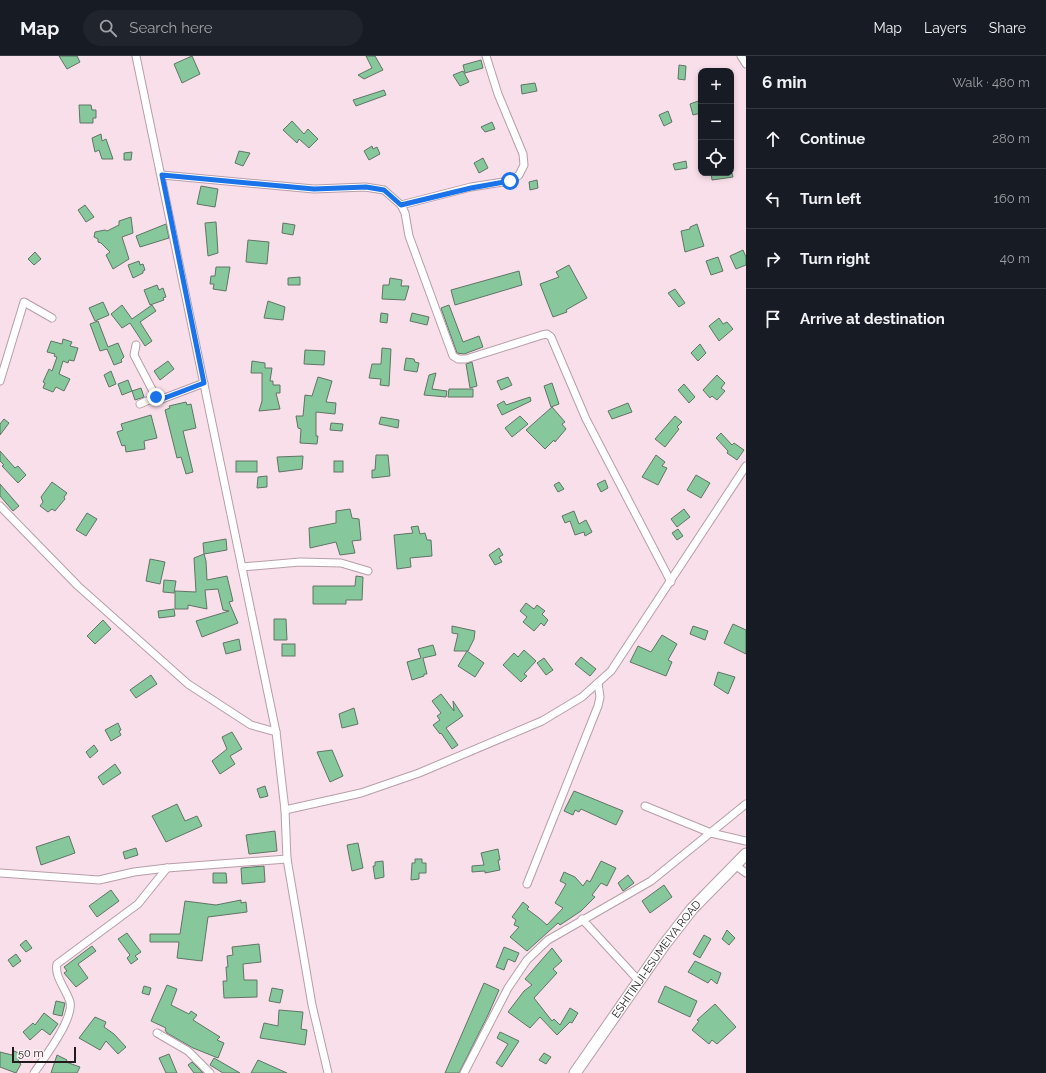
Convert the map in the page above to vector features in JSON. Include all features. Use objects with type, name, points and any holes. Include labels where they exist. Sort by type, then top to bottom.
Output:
[{"type":"highway","name":"ESHITINJI-ESUMEIYA ROAD","points":[[575,1073],[664,944],[692,909],[746,854]]},
{"type":"street","points":[[136,56],[162,175],[276,732],[285,810],[287,859],[312,1005],[328,1073]]},
{"type":"street","points":[[401,205],[471,188],[510,181],[520,175],[524,165],[523,154],[498,94],[486,56]]},
{"type":"street","points":[[741,56],[746,64]]},
{"type":"street","points":[[162,175],[314,189],[366,187],[384,190],[401,205],[405,213],[409,236],[453,356],[458,359],[466,359],[542,335],[547,334],[551,337],[586,419],[671,582]]},
{"type":"street","points":[[0,381],[24,302],[52,318]]},
{"type":"street","points":[[136,345],[134,355],[156,397]]},
{"type":"street","points":[[140,404],[156,397],[162,399],[204,383]]},
{"type":"street","points":[[285,810],[361,793],[419,773],[542,721],[582,697],[611,671],[746,466]]},
{"type":"street","points":[[0,506],[78,586],[188,684],[251,725],[276,732]]},
{"type":"street","points":[[242,567],[300,562],[342,563],[368,570]]},
{"type":"street","points":[[527,884],[598,706],[600,697],[598,683]]},
{"type":"street","points":[[464,1073],[508,988],[527,960],[548,940],[582,919],[651,881],[746,804]]},
{"type":"street","points":[[645,806],[711,833],[746,841]]},
{"type":"street","points":[[0,873],[99,880],[134,872],[167,868],[287,859]]},
{"type":"street","points":[[735,865],[746,873]]},
{"type":"street","points":[[34,1073],[69,1014],[70,1003],[57,974],[57,964],[138,904],[167,868]]},
{"type":"street","points":[[582,919],[639,981]]},
{"type":"street","points":[[157,1033],[188,1051],[210,1073]]},
{"type":"building","points":[[59,56],[77,56],[80,62],[67,69]]},
{"type":"building","points":[[192,56],[200,74],[182,83],[174,64]]},
{"type":"building","points":[[366,56],[375,56],[383,70],[364,79],[358,75],[372,68]]},
{"type":"building","points":[[481,60],[483,68],[465,73],[463,65]]},
{"type":"building","points":[[679,65],[686,66],[685,80],[678,79]]},
{"type":"building","points":[[463,71],[469,82],[460,86],[453,75]]},
{"type":"building","points":[[535,83],[537,91],[522,94],[521,85]]},
{"type":"building","points":[[384,90],[386,95],[356,106],[353,100]]},
{"type":"building","points":[[698,101],[698,114],[693,115],[690,104]]},
{"type":"building","points":[[79,105],[91,105],[92,110],[96,110],[96,118],[93,118],[93,123],[80,123]]},
{"type":"building","points":[[668,111],[672,122],[664,126],[659,115]]},
{"type":"building","points":[[292,121],[304,134],[308,129],[318,139],[309,148],[299,139],[297,143],[283,130]]},
{"type":"building","points":[[492,122],[495,129],[485,132],[481,127]]},
{"type":"building","points":[[101,134],[102,141],[106,139],[113,159],[102,159],[99,150],[95,152],[92,138]]},
{"type":"building","points":[[372,146],[373,149],[377,147],[380,154],[369,160],[364,151]]},
{"type":"building","points":[[239,151],[250,153],[243,166],[235,163]]},
{"type":"building","points":[[132,152],[131,160],[124,160],[124,153]]},
{"type":"building","points":[[483,158],[488,168],[479,173],[474,163]]},
{"type":"building","points":[[686,161],[687,168],[675,170],[673,164]]},
{"type":"building","points":[[711,176],[733,177],[712,180]]},
{"type":"building","points":[[537,180],[538,188],[530,190],[529,182]]},
{"type":"building","points":[[201,186],[218,189],[215,207],[197,204]]},
{"type":"building","points":[[85,205],[94,217],[86,222],[78,210]]},
{"type":"building","points":[[131,217],[133,233],[122,237],[129,259],[113,269],[106,255],[110,252],[98,242],[98,239],[94,237],[95,232],[107,231],[119,225],[119,221]]},
{"type":"building","points":[[216,222],[218,253],[208,256],[205,223]]},
{"type":"building","points":[[283,223],[295,225],[293,235],[282,233]]},
{"type":"building","points":[[166,224],[169,238],[140,247],[136,236]]},
{"type":"building","points":[[697,224],[704,246],[685,252],[681,231],[690,229],[690,227]]},
{"type":"building","points":[[248,240],[269,242],[267,264],[246,262]]},
{"type":"building","points":[[743,250],[746,257],[746,265],[736,269],[730,256]]},
{"type":"building","points":[[35,252],[41,259],[34,265],[28,259]]},
{"type":"building","points":[[718,257],[723,271],[711,275],[706,261]]},
{"type":"building","points":[[139,261],[140,265],[143,264],[145,270],[143,273],[133,278],[128,265]]},
{"type":"building","points":[[569,265],[587,298],[566,310],[567,312],[553,317],[540,284],[559,277],[556,272]]},
{"type":"building","points":[[216,267],[230,267],[226,291],[213,289],[214,284],[210,284],[211,276],[215,276]]},
{"type":"building","points":[[519,271],[522,285],[455,305],[451,290]]},
{"type":"building","points":[[300,277],[300,285],[288,285],[288,278]]},
{"type":"building","points":[[390,278],[402,280],[401,286],[409,286],[405,300],[382,299],[383,285],[389,285]]},
{"type":"building","points":[[157,285],[159,290],[163,288],[166,297],[163,298],[164,300],[150,305],[144,290]]},
{"type":"building","points":[[675,289],[685,303],[679,307],[668,293]]},
{"type":"building","points":[[268,301],[285,307],[283,320],[264,318]]},
{"type":"building","points":[[103,302],[109,315],[95,321],[89,308]]},
{"type":"building","points":[[122,305],[132,319],[152,305],[156,311],[140,322],[152,341],[145,346],[130,323],[122,328],[111,314]]},
{"type":"building","points":[[449,305],[463,342],[479,336],[483,347],[464,354],[457,353],[441,308]]},
{"type":"building","points":[[381,313],[388,314],[387,323],[380,322]]},
{"type":"building","points":[[412,313],[429,317],[427,325],[410,321]]},
{"type":"building","points":[[719,318],[723,324],[727,322],[733,329],[719,341],[709,326]]},
{"type":"building","points":[[98,321],[108,347],[118,343],[124,357],[121,360],[122,362],[114,365],[107,349],[100,351],[90,324]]},
{"type":"building","points":[[63,339],[72,342],[70,346],[78,348],[74,361],[69,360],[68,363],[63,361],[59,374],[70,379],[64,391],[56,387],[53,392],[43,388],[45,383],[43,382],[49,369],[52,371],[57,357],[54,356],[55,354],[47,352],[51,341],[62,344]]},
{"type":"building","points":[[700,344],[706,353],[698,361],[691,353]]},
{"type":"building","points":[[382,348],[391,349],[389,386],[380,385],[381,379],[369,378],[372,364],[381,364]]},
{"type":"building","points":[[305,350],[325,351],[324,365],[304,364]]},
{"type":"building","points":[[406,358],[414,359],[415,362],[419,363],[417,372],[404,370]]},
{"type":"building","points":[[168,361],[174,369],[160,380],[154,371]]},
{"type":"building","points":[[252,361],[265,363],[265,368],[272,368],[270,381],[273,381],[273,385],[280,385],[280,393],[276,393],[280,409],[259,411],[262,401],[262,373],[251,373]]},
{"type":"building","points":[[472,362],[477,386],[470,388],[466,364]]},
{"type":"building","points":[[111,371],[116,384],[109,387],[104,375]]},
{"type":"building","points":[[436,373],[432,389],[447,391],[446,397],[424,395],[429,375]]},
{"type":"building","points":[[717,375],[725,383],[721,388],[725,391],[717,400],[712,396],[710,398],[703,390]]},
{"type":"building","points":[[318,377],[332,381],[326,402],[336,403],[335,414],[316,412],[316,436],[318,436],[317,444],[300,443],[301,429],[298,428],[296,416],[303,416],[305,395],[312,396]]},
{"type":"building","points":[[508,377],[512,385],[501,390],[497,381]]},
{"type":"building","points":[[128,380],[132,391],[122,395],[118,384]]},
{"type":"building","points":[[552,383],[559,404],[551,407],[544,386]]},
{"type":"building","points":[[684,384],[695,397],[689,403],[678,390]]},
{"type":"building","points":[[141,388],[144,397],[135,400],[132,391]]},
{"type":"building","points":[[449,389],[473,389],[473,397],[448,397]]},
{"type":"building","points":[[530,397],[531,401],[502,415],[497,405],[504,401],[506,405]]},
{"type":"building","points":[[186,402],[187,405],[191,404],[196,428],[183,431],[193,472],[186,474],[181,457],[177,458],[165,410],[170,408],[169,406]]},
{"type":"building","points":[[628,403],[632,412],[612,419],[608,411]]},
{"type":"building","points":[[552,407],[565,422],[562,424],[566,429],[555,442],[554,440],[545,449],[526,430]]},
{"type":"building","points":[[151,415],[157,438],[144,441],[145,449],[126,452],[125,445],[122,446],[117,432],[123,430],[121,424]]},
{"type":"building","points":[[520,416],[528,424],[512,437],[505,428]]},
{"type":"building","points":[[675,416],[682,422],[677,427],[679,429],[665,447],[655,439]]},
{"type":"building","points":[[381,417],[399,420],[398,428],[379,424]]},
{"type":"building","points":[[4,419],[9,423],[0,435],[0,424]]},
{"type":"building","points":[[331,423],[343,424],[342,431],[330,430]]},
{"type":"building","points":[[721,433],[732,445],[734,443],[744,450],[737,460],[727,453],[728,451],[716,438]]},
{"type":"building","points":[[0,451],[15,468],[18,466],[26,475],[18,483],[2,466],[4,465],[0,461]]},
{"type":"building","points":[[376,455],[388,455],[390,476],[372,478],[372,470],[375,470]]},
{"type":"building","points":[[656,455],[665,462],[662,466],[667,468],[658,485],[642,477]]},
{"type":"building","points":[[303,456],[302,469],[279,472],[277,457]]},
{"type":"building","points":[[236,461],[257,461],[257,472],[236,472]]},
{"type":"building","points":[[334,461],[343,461],[343,472],[334,472]]},
{"type":"building","points":[[696,475],[710,483],[701,498],[687,490]]},
{"type":"building","points":[[267,476],[267,487],[257,488],[258,477]]},
{"type":"building","points":[[605,480],[608,488],[601,492],[597,484]]},
{"type":"building","points":[[52,482],[67,493],[64,497],[65,499],[55,511],[52,509],[48,512],[40,506],[43,502],[41,497]]},
{"type":"building","points":[[559,482],[564,489],[558,492],[554,485]]},
{"type":"building","points":[[0,484],[19,506],[13,511],[0,496]]},
{"type":"building","points":[[350,509],[352,518],[359,519],[361,540],[352,541],[355,553],[340,555],[336,542],[310,548],[309,528],[336,523],[336,511]]},
{"type":"building","points":[[684,509],[690,517],[677,527],[671,519]]},
{"type":"building","points":[[574,511],[579,524],[586,520],[592,532],[585,536],[584,532],[575,535],[570,521],[565,523],[562,516]]},
{"type":"building","points":[[87,513],[97,519],[86,536],[76,530]]},
{"type":"building","points":[[418,526],[420,534],[425,533],[427,540],[431,540],[432,556],[410,558],[411,567],[397,569],[394,535],[413,533],[411,527]]},
{"type":"building","points":[[678,529],[683,536],[677,540],[672,533]]},
{"type":"building","points":[[226,539],[227,550],[204,554],[203,543]]},
{"type":"building","points":[[499,548],[503,555],[499,557],[502,562],[495,565],[489,555]]},
{"type":"building","points":[[204,554],[207,580],[227,576],[233,601],[229,602],[238,623],[202,637],[196,621],[229,611],[223,610],[218,589],[205,590],[207,609],[188,605],[188,609],[175,609],[175,591],[196,592],[194,558]]},
{"type":"building","points":[[150,559],[165,562],[160,584],[146,581]]},
{"type":"building","points":[[356,576],[363,577],[362,600],[346,600],[346,604],[313,604],[313,586],[355,586]]},
{"type":"building","points":[[164,580],[176,581],[174,593],[163,592]]},
{"type":"building","points":[[526,603],[534,609],[537,605],[545,611],[542,614],[548,620],[544,626],[541,623],[534,631],[523,622],[527,617],[520,611]]},
{"type":"building","points":[[174,609],[175,616],[159,618],[158,611]]},
{"type":"building","points":[[274,619],[286,619],[287,640],[274,640]]},
{"type":"building","points":[[103,620],[111,629],[95,644],[87,636]]},
{"type":"building","points":[[733,624],[746,630],[746,654],[724,643]]},
{"type":"building","points":[[452,626],[475,631],[474,639],[468,651],[454,651],[458,634],[452,633]]},
{"type":"building","points":[[693,626],[708,631],[705,640],[690,634]]},
{"type":"building","points":[[662,635],[677,644],[668,660],[672,662],[666,676],[630,662],[638,646],[651,652]]},
{"type":"building","points":[[239,639],[241,650],[226,654],[223,643]]},
{"type":"building","points":[[282,644],[295,644],[295,656],[282,656]]},
{"type":"building","points":[[433,645],[436,655],[423,658],[427,674],[412,680],[407,662],[421,658],[418,649]]},
{"type":"building","points":[[524,650],[536,661],[524,674],[527,676],[521,682],[503,665],[514,653],[518,657]]},
{"type":"building","points":[[467,651],[484,663],[475,677],[458,666]]},
{"type":"building","points":[[581,657],[596,669],[590,676],[575,664]]},
{"type":"building","points":[[544,658],[553,670],[546,675],[537,663]]},
{"type":"building","points":[[718,672],[735,677],[728,694],[714,685]]},
{"type":"building","points":[[151,675],[157,684],[136,698],[130,690]]},
{"type":"building","points":[[441,694],[454,711],[453,701],[463,716],[446,728],[458,745],[452,749],[441,733],[440,734],[433,725],[440,720],[437,716],[441,713],[432,701]]},
{"type":"building","points":[[354,708],[358,724],[342,728],[339,714]]},
{"type":"building","points":[[118,723],[121,730],[119,731],[121,735],[111,741],[105,730]]},
{"type":"building","points":[[232,732],[242,749],[230,756],[235,764],[220,774],[212,761],[227,749],[222,737]]},
{"type":"building","points":[[94,745],[98,751],[90,758],[86,752]]},
{"type":"building","points":[[332,750],[343,776],[330,782],[317,752]]},
{"type":"building","points":[[115,764],[121,773],[103,785],[98,777]]},
{"type":"building","points":[[265,786],[268,796],[260,798],[257,789]]},
{"type":"building","points":[[574,791],[623,811],[616,825],[581,809],[579,812],[575,810],[573,815],[564,811]]},
{"type":"building","points":[[177,804],[185,821],[197,816],[202,826],[166,842],[152,816]]},
{"type":"building","points":[[275,831],[277,851],[249,854],[246,835]]},
{"type":"building","points":[[69,836],[75,853],[41,865],[36,847]]},
{"type":"building","points":[[358,843],[363,868],[352,871],[347,845]]},
{"type":"building","points":[[136,848],[138,855],[125,859],[123,852]]},
{"type":"building","points":[[498,849],[500,870],[485,873],[485,871],[472,872],[472,866],[484,865],[481,853]]},
{"type":"building","points":[[415,859],[422,859],[422,863],[426,863],[426,873],[419,873],[419,879],[411,880],[412,863],[415,863]]},
{"type":"building","points":[[383,861],[384,877],[375,879],[373,866],[375,866],[375,862]]},
{"type":"building","points":[[601,861],[616,868],[607,886],[601,883],[592,895],[595,897],[581,911],[560,925],[558,923],[527,951],[510,937],[519,927],[514,925],[516,920],[512,917],[523,902],[529,907],[527,909],[547,925],[563,908],[555,903],[566,884],[560,881],[564,872],[575,877],[583,886],[587,880],[590,882]]},
{"type":"building","points":[[264,866],[265,882],[242,884],[241,868]]},
{"type":"building","points":[[213,873],[226,873],[227,883],[213,883]]},
{"type":"building","points":[[628,875],[634,883],[623,891],[618,883]]},
{"type":"building","points":[[664,885],[672,897],[650,913],[642,901]]},
{"type":"building","points":[[111,890],[119,901],[97,917],[89,906]]},
{"type":"building","points":[[241,900],[241,903],[246,902],[247,912],[208,917],[202,961],[177,958],[179,942],[150,942],[150,934],[180,934],[185,901],[216,905]]},
{"type":"building","points":[[727,930],[735,938],[729,945],[722,939]]},
{"type":"building","points":[[127,933],[141,952],[135,956],[138,959],[131,964],[127,958],[130,955],[118,939]]},
{"type":"building","points":[[704,935],[711,939],[700,958],[693,954]]},
{"type":"building","points":[[26,940],[32,948],[26,952],[20,945]]},
{"type":"building","points":[[259,944],[261,962],[243,964],[244,980],[257,980],[257,997],[224,998],[223,981],[227,981],[227,956],[233,955],[232,947]]},
{"type":"building","points":[[92,946],[96,951],[78,964],[88,978],[76,987],[64,973],[67,971],[64,967]]},
{"type":"building","points":[[504,947],[519,953],[515,962],[508,959],[504,970],[496,967]]},
{"type":"building","points":[[552,948],[562,961],[553,969],[557,973],[534,998],[552,1021],[554,1019],[560,1025],[570,1008],[578,1013],[572,1023],[570,1022],[557,1035],[540,1017],[530,1028],[508,1012],[524,991],[532,985],[525,979]]},
{"type":"building","points":[[16,954],[21,961],[13,967],[8,960]]},
{"type":"building","points":[[695,961],[721,973],[717,984],[711,979],[708,983],[688,972]]},
{"type":"building","points":[[484,983],[499,990],[459,1073],[445,1073]]},
{"type":"building","points":[[167,985],[177,989],[171,1005],[189,1014],[191,1011],[197,1015],[193,1020],[220,1037],[217,1040],[224,1043],[218,1058],[193,1048],[167,1033],[165,1030],[166,1028],[151,1021]]},
{"type":"building","points":[[144,986],[151,988],[149,995],[142,993]]},
{"type":"building","points":[[665,986],[697,1001],[690,1017],[658,1002]]},
{"type":"building","points":[[272,988],[283,990],[280,1003],[269,1001]]},
{"type":"building","points":[[56,1001],[65,1003],[62,1016],[53,1014]]},
{"type":"building","points":[[715,1004],[736,1027],[717,1044],[712,1040],[709,1044],[692,1030],[699,1021],[697,1020]]},
{"type":"building","points":[[279,1010],[303,1012],[301,1029],[307,1030],[305,1045],[260,1038],[264,1023],[278,1026]]},
{"type":"building","points":[[44,1013],[58,1024],[50,1035],[42,1029],[30,1040],[23,1032],[33,1023],[35,1025]]},
{"type":"building","points":[[95,1017],[106,1022],[104,1027],[114,1034],[126,1047],[118,1054],[106,1041],[100,1050],[79,1038]]},
{"type":"building","points":[[500,1032],[519,1041],[502,1067],[496,1063],[508,1044],[497,1038]]},
{"type":"building","points":[[14,1051],[21,1054],[18,1062],[21,1064],[16,1073],[0,1067],[0,1052],[12,1055]]},
{"type":"building","points":[[544,1053],[551,1057],[546,1064],[539,1060]]},
{"type":"building","points":[[169,1054],[177,1073],[166,1073],[159,1058]]},
{"type":"building","points":[[57,1055],[67,1060],[66,1062],[80,1067],[77,1073],[51,1073]]},
{"type":"building","points":[[214,1058],[240,1073],[223,1073],[210,1065]]},
{"type":"building","points":[[258,1060],[287,1073],[251,1073]]},
{"type":"building","points":[[192,1062],[203,1073],[194,1073],[188,1065]]},
{"type":"route","points":[[156,397],[162,399],[204,383],[162,175],[253,182],[314,189],[366,187],[384,190],[401,205],[471,188],[510,181]]}]
